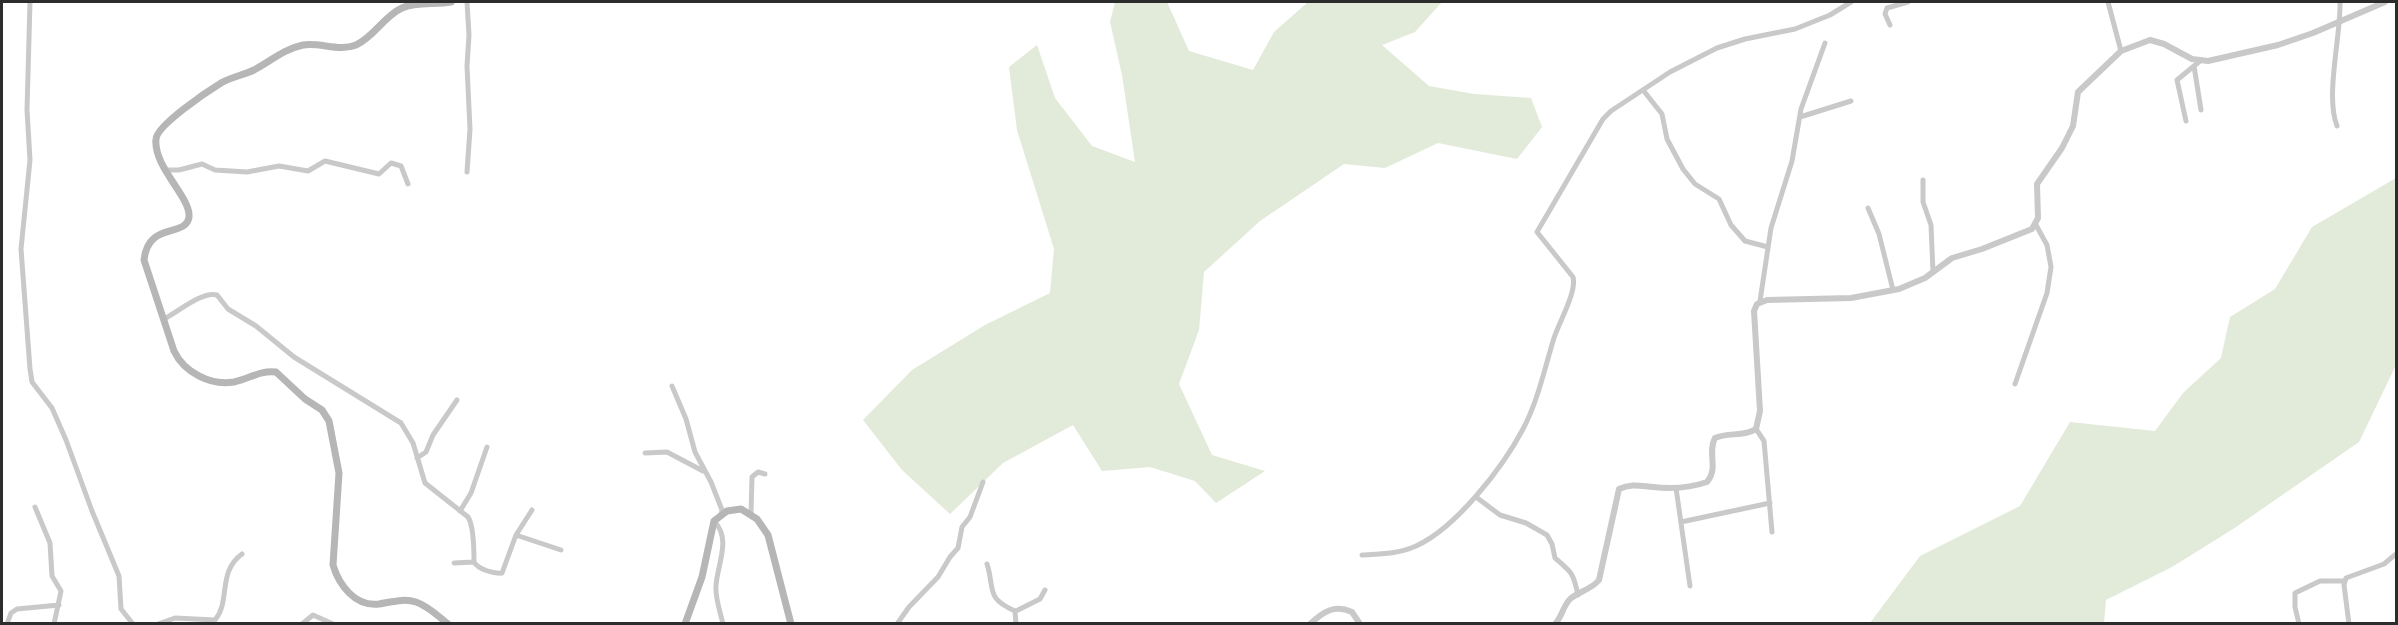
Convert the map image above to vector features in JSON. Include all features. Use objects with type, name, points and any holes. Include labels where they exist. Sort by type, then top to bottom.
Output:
[{"type":"main road","points":[[448,624],[417,603],[404,600],[370,604],[362,602],[347,591],[336,575],[333,556],[339,473],[334,437],[327,414],[305,399],[276,372],[262,372],[234,382],[219,383],[190,371],[179,363],[144,260],[149,241],[156,235],[180,228],[189,216],[184,200],[165,170],[156,145],[157,134],[199,97],[222,82],[253,71],[292,48],[314,44],[347,48],[358,45],[401,8],[451,2]]},
{"type":"main road","points":[[685,624],[702,577],[714,521],[732,509],[741,509],[751,514],[764,527],[768,535],[791,624]]},
{"type":"street","points":[[30,2],[27,110],[30,160],[21,249],[30,369],[36,390],[52,408],[66,440],[92,511],[120,576],[121,609],[133,624]]},
{"type":"street","points":[[467,2],[470,35],[467,66],[470,135],[467,172]]},
{"type":"street","points":[[1362,555],[1390,554],[1416,546],[1435,534],[1476,497],[1500,467],[1524,428],[1575,285],[1574,278],[1537,232],[1603,119],[1670,72],[1717,48],[1745,39],[1796,29],[1830,15],[1851,2]]},
{"type":"street","points":[[1890,25],[1885,14],[1887,8],[1908,2]]},
{"type":"street","points":[[2108,2],[2121,51]]},
{"type":"street","points":[[2337,126],[2334,118],[2333,98],[2337,41],[2341,22],[2340,2]]},
{"type":"street","points":[[2186,121],[2177,80],[2200,61],[2278,45],[2341,22],[2385,2]]},
{"type":"street","points":[[1772,532],[1764,441],[1756,429],[1760,411],[1754,307],[1760,302],[1851,298],[1893,290],[1912,284],[1952,258],[2026,232],[2036,225],[2038,218],[2037,184],[2062,148],[2073,126],[2078,92],[2121,51],[2144,41],[2155,40],[2200,61]]},
{"type":"street","points":[[1760,302],[1778,201],[1792,161],[1800,117],[1813,73],[1825,43]]},
{"type":"street","points":[[2194,66],[2201,110]]},
{"type":"street","points":[[1643,90],[1662,114],[1667,140],[1683,170],[1695,184],[1719,199],[1731,225],[1744,241],[1768,248]]},
{"type":"street","points":[[1800,117],[1851,101]]},
{"type":"street","points":[[165,170],[179,170],[202,164],[215,170],[247,172],[279,166],[308,171],[325,161],[379,174],[392,163],[401,166],[408,184]]},
{"type":"street","points":[[1923,180],[1923,202],[1931,225],[1933,272]]},
{"type":"street","points":[[1868,208],[1879,234],[1893,290]]},
{"type":"street","points":[[2015,384],[2048,293],[2050,252],[2036,225]]},
{"type":"street","points":[[164,319],[203,296],[217,295],[228,309],[256,326],[294,357],[395,418],[409,434],[425,483],[471,522],[475,551],[474,562],[478,567],[498,574],[502,573],[516,535],[532,510]]},
{"type":"street","points":[[672,386],[687,419],[695,452],[722,510],[721,515]]},
{"type":"street","points":[[417,458],[426,452],[433,435],[457,400]]},
{"type":"street","points":[[1554,624],[1560,619],[1569,599],[1594,586],[1599,580],[1619,489],[1632,484],[1677,488],[1707,482],[1714,470],[1711,449],[1715,438],[1724,434],[1750,432],[1756,429]]},
{"type":"street","points":[[460,511],[471,493],[487,447]]},
{"type":"street","points":[[645,453],[667,452],[705,472]]},
{"type":"street","points":[[751,514],[752,477],[756,472],[765,474]]},
{"type":"street","points":[[897,624],[914,600],[938,577],[958,548],[963,527],[970,517],[983,482]]},
{"type":"street","points":[[1677,488],[1690,586]]},
{"type":"street","points":[[1476,497],[1500,515],[1526,523],[1547,535],[1555,558],[1570,570],[1578,594]]},
{"type":"street","points":[[1681,522],[1770,503]]},
{"type":"street","points":[[35,507],[50,543],[52,576],[61,591],[54,624]]},
{"type":"street","points":[[714,521],[722,536],[722,559],[716,588],[723,624]]},
{"type":"street","points":[[516,535],[561,550]]},
{"type":"street","points":[[158,624],[175,618],[215,620],[222,608],[230,567],[242,554]]},
{"type":"street","points":[[2299,624],[2295,593],[2320,581],[2345,581],[2354,575],[2384,564],[2397,554]]},
{"type":"street","points":[[454,563],[474,562]]},
{"type":"street","points":[[987,564],[993,596],[1003,606],[1015,611],[1032,604],[1044,595],[1045,590]]},
{"type":"street","points":[[2345,581],[2349,624]]},
{"type":"street","points":[[7,624],[11,613],[17,609],[59,605]]},
{"type":"street","points":[[1310,624],[1324,612],[1334,608],[1352,612],[1360,624]]},
{"type":"street","points":[[1015,611],[1016,624]]},
{"type":"street","points":[[302,624],[313,615],[333,624]]},
{"type":"green space","points":[[1115,2],[1167,2],[1189,51],[1253,70],[1274,32],[1308,2],[1442,2],[1415,32],[1382,45],[1429,86],[1474,94],[1531,98],[1542,127],[1517,159],[1438,143],[1385,168],[1344,164],[1260,221],[1204,272],[1199,330],[1179,384],[1212,455],[1265,471],[1216,503],[1195,481],[1150,467],[1102,471],[1073,425],[1003,463],[950,514],[902,470],[863,420],[912,370],[985,325],[1050,293],[1054,249],[1017,130],[1009,67],[1037,45],[1055,98],[1092,146],[1135,162],[1122,75],[1110,22]]},
{"type":"green space","points":[[2396,178],[2396,365],[2359,442],[2233,529],[2172,567],[2106,600],[2104,623],[1870,623],[1920,556],[2020,506],[2070,422],[2155,431],[2183,393],[2221,358],[2230,317],[2275,289],[2312,227]]}]
